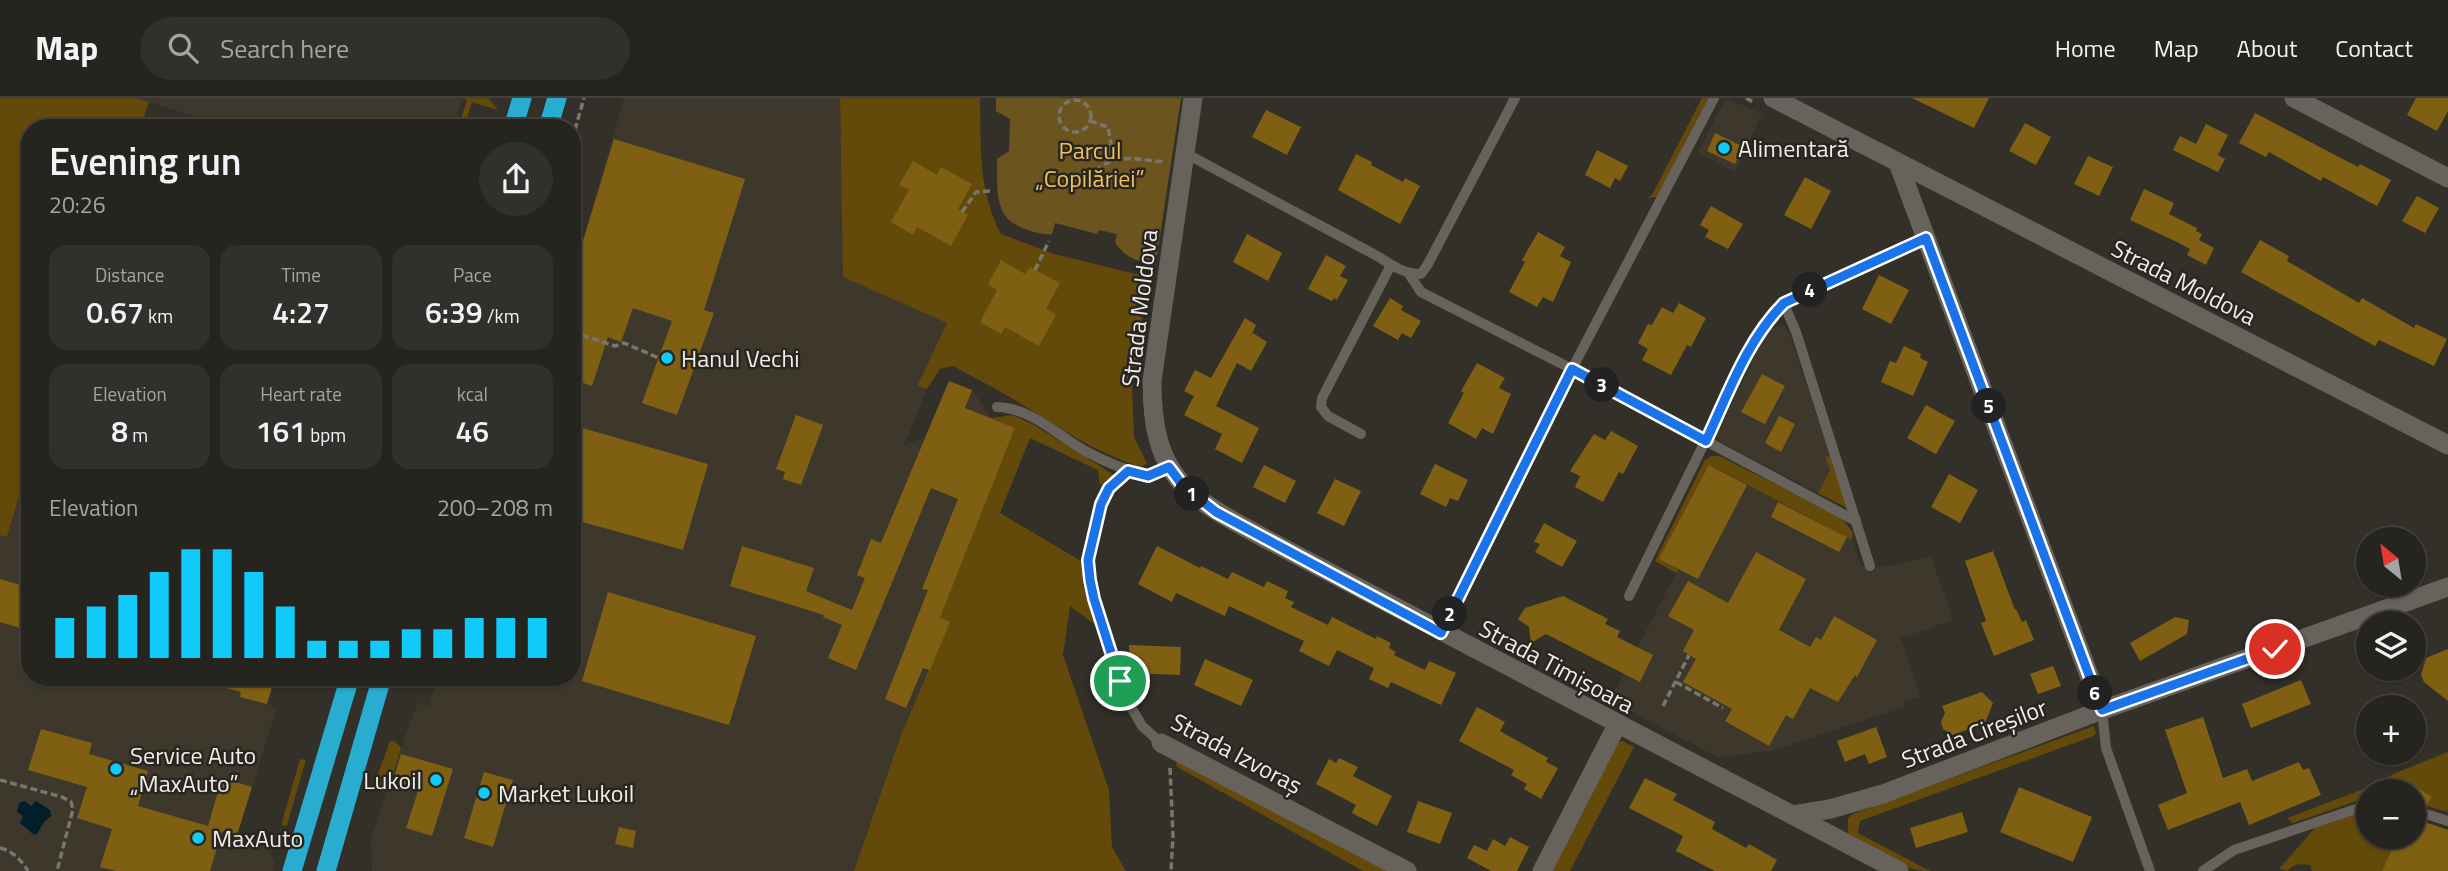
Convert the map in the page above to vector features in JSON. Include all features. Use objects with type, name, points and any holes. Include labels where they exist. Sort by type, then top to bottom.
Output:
[{"type":"highway","points":[[516,119],[522,98]]},
{"type":"highway","points":[[551,119],[557,98]]},
{"type":"highway","points":[[292,871],[347,686]]},
{"type":"highway","points":[[326,871],[379,686]]},
{"type":"street","name":"Strada Moldova","points":[[1169,467],[1158,445],[1152,412],[1152,381],[1193,98]]},
{"type":"street","name":"Strada Moldova","points":[[1773,98],[2448,444]]},
{"type":"street","points":[[2294,98],[2448,178]]},
{"type":"street","points":[[1898,163],[2102,710]]},
{"type":"street","name":"Strada Timișoara","points":[[1169,467],[1183,486],[1216,512],[1441,633],[1899,871]]},
{"type":"street","name":"Strada Cireșilor","points":[[1793,815],[1830,809],[1883,794],[2102,710],[2448,587]]},
{"type":"street","points":[[1542,871],[1617,725]]},
{"type":"street","name":"Strada Izvoraș","points":[[1161,743],[1407,871]]},
{"type":"lane","points":[[1185,153],[1391,265],[1409,274],[1421,274],[1515,98]]},
{"type":"lane","points":[[1441,633],[1572,369],[1714,98]]},
{"type":"lane","points":[[1629,597],[1767,320],[1784,303],[1926,238]]},
{"type":"lane","points":[[1361,434],[1328,416],[1321,407],[1322,398],[1391,265]]},
{"type":"lane","points":[[1409,274],[1420,292],[1572,369]]},
{"type":"lane","points":[[1784,303],[1796,332],[1870,566]]},
{"type":"lane","points":[[997,407],[1023,411],[1087,452],[1128,471],[1148,476],[1169,467]]},
{"type":"lane","points":[[1706,441],[1856,522]]},
{"type":"lane","name":"Strada Izvoraș","points":[[1128,471],[1109,488],[1101,504],[1088,560],[1090,580],[1120,681],[1131,707],[1142,726],[1161,743]]},
{"type":"lane","points":[[2102,710],[2106,748],[2150,871]]},
{"type":"lane","points":[[2203,871],[2234,850],[2356,809]]},
{"type":"lane","points":[[2426,814],[2448,821]]},
{"type":"path","points":[[578,119],[584,98]]},
{"type":"path","points":[[1073,99],[1086,104],[1091,111],[1090,121],[1084,129],[1074,131],[1062,124],[1061,109],[1073,99]]},
{"type":"path","points":[[1090,121],[1108,127],[1110,161]]},
{"type":"path","points":[[1081,186],[1090,175],[1110,161],[1124,157],[1167,163]]},
{"type":"path","points":[[962,212],[976,192],[990,191]]},
{"type":"path","points":[[1035,270],[1049,241]]},
{"type":"path","points":[[581,335],[615,346],[624,343],[659,358]]},
{"type":"path","points":[[1572,369],[1706,441]]},
{"type":"path","points":[[1663,706],[1689,655]]},
{"type":"path","points":[[1676,681],[1723,708]]},
{"type":"path","points":[[1161,743],[1170,770],[1171,871]]},
{"type":"path","points":[[0,780],[62,797],[71,802],[73,809],[57,871]]},
{"type":"path","points":[[0,848],[22,862],[28,871]]},
{"type":"shaded area","points":[[0,98],[135,98],[149,102],[143,119],[21,119],[21,489],[7,537],[0,535]]},
{"type":"shaded area","points":[[135,98],[462,98],[456,119],[204,119]]},
{"type":"shaded area","points":[[463,98],[488,98],[498,110],[472,102],[467,119],[461,119],[467,100]]},
{"type":"shaded area","points":[[624,98],[840,98],[840,133],[947,323],[917,385],[927,389],[904,445],[924,438],[949,381],[972,390],[991,418],[1015,428],[940,618],[950,622],[901,735],[854,871],[372,871],[371,840],[401,748],[418,702],[428,706],[435,686],[581,686],[581,246]]},
{"type":"shaded area","points":[[840,98],[980,98],[985,185],[988,201],[1001,234],[1054,254],[1148,277],[1132,387],[1134,437],[1147,463],[1141,467],[1093,447],[953,366],[940,369],[927,389],[917,386],[947,323],[843,277]]},
{"type":"shaded area","points":[[1702,98],[1708,98],[1657,197],[1647,198],[1652,195]]},
{"type":"shaded area","points":[[1726,98],[1762,114],[1735,172],[1698,152]]},
{"type":"shaded area","points":[[1782,325],[1789,332],[1830,456],[1825,457],[1830,470],[1818,493],[1720,442],[1717,434],[1768,330]]},
{"type":"shaded area","points":[[1013,415],[1036,426],[1114,475],[1100,485],[1098,470],[1030,438],[1000,513],[1081,561],[1083,586],[1097,626],[1070,606],[1063,655],[1109,790],[1112,847],[1126,871],[854,871],[901,735],[949,623],[940,618],[1015,428],[990,418]]},
{"type":"shaded area","points":[[1711,456],[1719,456],[1841,517],[1853,533],[1852,540],[1710,465],[1660,559],[1678,569],[1676,573],[1655,561],[1705,460]]},
{"type":"shaded area","points":[[1830,456],[1847,508],[1818,493],[1830,470],[1825,457]]},
{"type":"shaded area","points":[[1709,465],[1852,540],[1861,566],[1879,568],[1931,556],[1953,620],[1901,638],[1921,697],[1904,702],[1905,707],[1770,751],[1718,757],[1610,701],[1678,569],[1659,559]]},
{"type":"shaded area","points":[[21,494],[21,686],[272,686],[267,704],[277,708],[237,835],[267,845],[275,865],[273,871],[0,871],[0,535],[7,536]]},
{"type":"shaded area","points":[[2094,726],[2096,734],[2091,737],[1860,821],[1858,833],[1930,871],[1898,863],[1848,833],[1848,818],[1853,814]]},
{"type":"shaded area","points":[[390,741],[395,741],[401,748],[389,788],[383,792],[375,782]]},
{"type":"shaded area","points":[[1622,741],[1634,747],[1570,871],[1552,871],[1617,743]]},
{"type":"shaded area","points":[[2448,752],[2448,812],[2426,806],[2426,779],[2384,779],[2416,765],[2426,765],[2426,761]]},
{"type":"shaded area","points":[[1175,758],[1392,871],[1363,871],[1177,767]]},
{"type":"shaded area","points":[[300,759],[305,760],[305,763],[287,825],[283,826],[282,822]]},
{"type":"shaded area","points":[[2356,792],[2356,801],[2293,823],[2287,818]]},
{"type":"shaded area","points":[[2356,814],[2356,849],[2392,849],[2382,871],[2312,871],[2310,865],[2304,864],[2295,865],[2288,871],[2279,869],[2315,828]]},
{"type":"green space","name":"Parcul „Copilăriei”","points":[[996,98],[1181,98],[1157,255],[1150,261],[1139,261],[1130,257],[1115,242],[1117,234],[1099,230],[1097,234],[1055,223],[1052,234],[1041,234],[1014,224],[1007,218],[999,201],[997,159],[1009,151],[1010,119],[996,111]]},
{"type":"water","points":[[25,801],[31,806],[36,801],[50,810],[51,816],[34,835],[20,823],[23,816],[17,812],[19,803]]},
{"type":"building","points":[[1912,98],[1989,98],[1974,128]]},
{"type":"building","points":[[2416,98],[2448,98],[2448,111],[2437,131],[2407,115]]},
{"type":"building","points":[[1266,110],[1301,127],[1287,155],[1252,137]]},
{"type":"building","points":[[2255,113],[2358,167],[2360,164],[2391,180],[2377,206],[2323,177],[2321,181],[2269,152],[2266,157],[2239,143]]},
{"type":"building","points":[[2025,123],[2051,137],[2036,165],[2009,151]]},
{"type":"building","points":[[2206,124],[2228,135],[2218,155],[2225,159],[2218,172],[2173,150],[2180,136],[2196,144]]},
{"type":"building","points":[[1715,133],[1744,147],[1735,164],[1707,151]]},
{"type":"building","points":[[614,139],[745,179],[704,310],[714,313],[677,415],[642,403],[672,321],[633,308],[621,342],[608,337],[592,386],[581,382],[581,247]]},
{"type":"building","points":[[1597,150],[1628,166],[1620,181],[1615,178],[1610,188],[1585,175]]},
{"type":"building","points":[[1356,154],[1403,182],[1405,178],[1420,186],[1400,224],[1338,190]]},
{"type":"building","points":[[2088,156],[2113,167],[2099,196],[2074,184]]},
{"type":"building","points":[[913,161],[937,175],[941,167],[972,184],[958,209],[968,215],[951,246],[917,227],[913,235],[891,222],[909,190],[899,185]]},
{"type":"building","points":[[1805,177],[1831,191],[1811,229],[1784,215]]},
{"type":"building","points":[[2144,189],[2174,203],[2169,214],[2197,228],[2196,231],[2202,234],[2199,240],[2214,248],[2206,265],[2187,255],[2190,249],[2130,220]]},
{"type":"building","points":[[2417,196],[2439,208],[2425,233],[2402,221]]},
{"type":"building","points":[[1711,206],[1743,224],[1728,249],[1705,237],[1709,230],[1700,225]]},
{"type":"building","points":[[1538,232],[1565,247],[1560,256],[1571,262],[1553,302],[1543,297],[1537,307],[1509,292],[1525,262],[1522,260]]},
{"type":"building","points":[[1247,234],[1282,253],[1268,281],[1233,262]]},
{"type":"building","points":[[2260,240],[2289,256],[2287,261],[2359,303],[2362,298],[2414,328],[2416,324],[2447,339],[2434,366],[2379,340],[2375,346],[2241,272]]},
{"type":"building","points":[[1326,255],[1346,266],[1340,276],[1348,280],[1337,300],[1334,298],[1332,301],[1308,289]]},
{"type":"building","points":[[1001,260],[1025,274],[1030,267],[1060,283],[1046,309],[1056,315],[1039,346],[1005,327],[1001,334],[980,322],[997,290],[988,284]]},
{"type":"building","points":[[1879,275],[1909,290],[1891,324],[1862,309]]},
{"type":"building","points":[[1390,298],[1403,306],[1401,310],[1421,321],[1411,338],[1402,333],[1398,340],[1373,326]]},
{"type":"building","points":[[1679,303],[1706,318],[1691,347],[1687,345],[1671,375],[1642,360],[1648,349],[1638,343],[1648,324],[1652,325],[1662,307],[1673,313]]},
{"type":"building","points":[[1245,318],[1256,325],[1250,338],[1253,333],[1267,342],[1251,371],[1237,363],[1216,406],[1259,428],[1242,463],[1215,449],[1222,434],[1184,415],[1194,396],[1184,391],[1195,370],[1211,378]]},
{"type":"building","points":[[1904,346],[1921,354],[1920,358],[1928,362],[1913,396],[1881,382],[1890,361],[1896,363]]},
{"type":"building","points":[[1477,363],[1505,378],[1499,388],[1511,394],[1493,434],[1482,428],[1476,439],[1448,423],[1464,393],[1461,391]]},
{"type":"building","points":[[1762,374],[1785,386],[1765,424],[1741,412]]},
{"type":"building","points":[[949,381],[972,390],[965,408],[1015,428],[940,618],[950,622],[930,670],[923,668],[906,708],[885,699],[928,590],[922,589],[958,499],[931,488],[856,670],[828,658],[842,625],[823,617],[824,615],[730,586],[742,546],[814,568],[806,591],[852,610],[865,578],[857,575],[871,539],[881,543]]},
{"type":"building","points":[[1926,405],[1955,421],[1936,454],[1907,438]]},
{"type":"building","points":[[796,415],[823,425],[801,485],[783,479],[785,472],[776,469]]},
{"type":"building","points":[[1779,416],[1795,424],[1781,452],[1765,443]]},
{"type":"building","points":[[581,428],[708,464],[683,550],[581,522]]},
{"type":"building","points":[[1611,431],[1638,446],[1623,474],[1619,472],[1603,502],[1575,487],[1580,476],[1570,471],[1594,434],[1605,440]]},
{"type":"building","points":[[1435,464],[1468,480],[1458,501],[1450,498],[1446,507],[1420,494]]},
{"type":"building","points":[[1264,465],[1296,481],[1285,503],[1253,487]]},
{"type":"building","points":[[1709,465],[1747,485],[1698,579],[1659,559]]},
{"type":"building","points":[[1949,474],[1978,490],[1960,523],[1931,507]]},
{"type":"building","points":[[1335,479],[1361,491],[1344,526],[1317,513]]},
{"type":"building","points":[[1778,502],[1847,537],[1839,552],[1771,517]]},
{"type":"building","points":[[1544,523],[1577,541],[1562,567],[1535,552],[1540,544],[1534,542]]},
{"type":"building","points":[[1157,546],[1228,579],[1232,572],[1264,587],[1267,581],[1288,591],[1285,598],[1294,602],[1291,607],[1328,625],[1332,617],[1376,639],[1377,636],[1391,643],[1389,648],[1396,652],[1394,655],[1425,670],[1429,661],[1456,673],[1441,705],[1391,682],[1388,688],[1369,679],[1374,668],[1337,650],[1329,666],[1299,651],[1304,641],[1229,606],[1225,616],[1176,593],[1172,602],[1138,584]]},
{"type":"building","points":[[1993,551],[2015,610],[2022,622],[2026,620],[2034,640],[1994,656],[1981,623],[1986,621],[1965,561]]},
{"type":"building","points":[[1756,552],[1806,579],[1779,630],[1810,647],[1816,637],[1821,640],[1834,616],[1877,640],[1857,677],[1855,675],[1838,702],[1810,688],[1793,719],[1786,715],[1769,746],[1725,721],[1732,709],[1683,682],[1696,659],[1683,651],[1694,630],[1668,616],[1688,581],[1728,603]]},
{"type":"building","points":[[0,579],[21,585],[21,628],[0,622]]},
{"type":"building","points":[[608,592],[756,636],[729,725],[582,681]]},
{"type":"building","points":[[1563,596],[1608,619],[1605,624],[1620,631],[1617,637],[1653,655],[1640,682],[1546,634],[1531,643],[1529,627],[1518,619],[1525,608]]},
{"type":"building","points":[[2175,617],[2189,620],[2187,634],[2140,661],[2130,643]]},
{"type":"building","points":[[1129,645],[1181,647],[1180,675],[1128,673]]},
{"type":"building","points":[[2448,649],[2448,701],[2424,682],[2426,658]]},
{"type":"building","points":[[1205,659],[1253,680],[1241,706],[1194,685]]},
{"type":"building","points":[[2053,666],[2061,686],[2038,694],[2030,674]]},
{"type":"building","points":[[2301,680],[2311,704],[2251,728],[2242,704]]},
{"type":"building","points":[[219,686],[272,686],[267,704],[240,697],[241,692]]},
{"type":"building","points":[[1982,692],[1993,703],[1985,723],[1953,735],[1943,729],[1941,722],[1945,713],[1942,706]]},
{"type":"building","points":[[1477,707],[1505,722],[1500,731],[1548,758],[1546,762],[1558,768],[1541,799],[1524,789],[1527,784],[1511,775],[1514,770],[1459,741]]},
{"type":"building","points":[[2203,717],[2223,778],[2247,769],[2252,781],[2299,762],[2303,770],[2309,768],[2321,795],[2249,825],[2240,802],[2168,830],[2158,805],[2187,793],[2165,730]]},
{"type":"building","points":[[1876,727],[1887,757],[1869,764],[1865,754],[1845,762],[1837,741]]},
{"type":"building","points":[[41,729],[92,743],[89,754],[148,771],[138,806],[208,826],[222,778],[252,787],[237,835],[222,831],[210,871],[116,871],[100,867],[112,829],[77,818],[87,787],[28,770]]},
{"type":"building","points":[[401,754],[453,769],[432,836],[406,828],[419,788],[393,781]]},
{"type":"building","points":[[1339,758],[1358,767],[1353,776],[1392,796],[1377,826],[1352,813],[1356,805],[1316,784],[1329,759],[1336,763]]},
{"type":"building","points":[[484,772],[513,780],[493,847],[464,838]]},
{"type":"building","points":[[1645,778],[1677,794],[1673,800],[1715,822],[1712,829],[1746,848],[1749,844],[1777,860],[1771,871],[1715,871],[1676,851],[1683,836],[1629,808]]},
{"type":"building","points":[[2019,787],[2092,817],[2073,862],[2000,832]]},
{"type":"building","points":[[2426,793],[2432,797],[2426,806]]},
{"type":"building","points":[[1418,801],[1452,813],[1440,844],[1407,832]]},
{"type":"building","points":[[1962,812],[1968,832],[1916,848],[1910,828]]},
{"type":"building","points":[[2426,822],[2448,830],[2448,871],[2382,871],[2392,849],[2426,849]]},
{"type":"building","points":[[619,827],[636,831],[633,848],[615,844]]},
{"type":"building","points":[[1510,837],[1529,847],[1517,871],[1491,871],[1467,858],[1474,845],[1487,851],[1493,839],[1505,846]]},
{"type":"place","name":"Alimentară","points":[[1724,148]]},
{"type":"place","name":"Hanul Vechi","points":[[667,358]]},
{"type":"place","name":"Service Auto „MaxAuto”","points":[[116,769]]},
{"type":"place","name":"Lukoil","points":[[436,780]]},
{"type":"place","name":"Market Lukoil","points":[[484,793]]},
{"type":"place","name":"MaxAuto","points":[[198,838]]},
{"type":"route","points":[[1120,681],[1094,599],[1088,560],[1101,504],[1109,488],[1128,471],[1148,476],[1169,467],[1183,486],[1216,512],[1441,633],[1572,369],[1706,441],[1754,342],[1767,320],[1784,303],[1926,238],[2102,710],[2275,649]]}]
